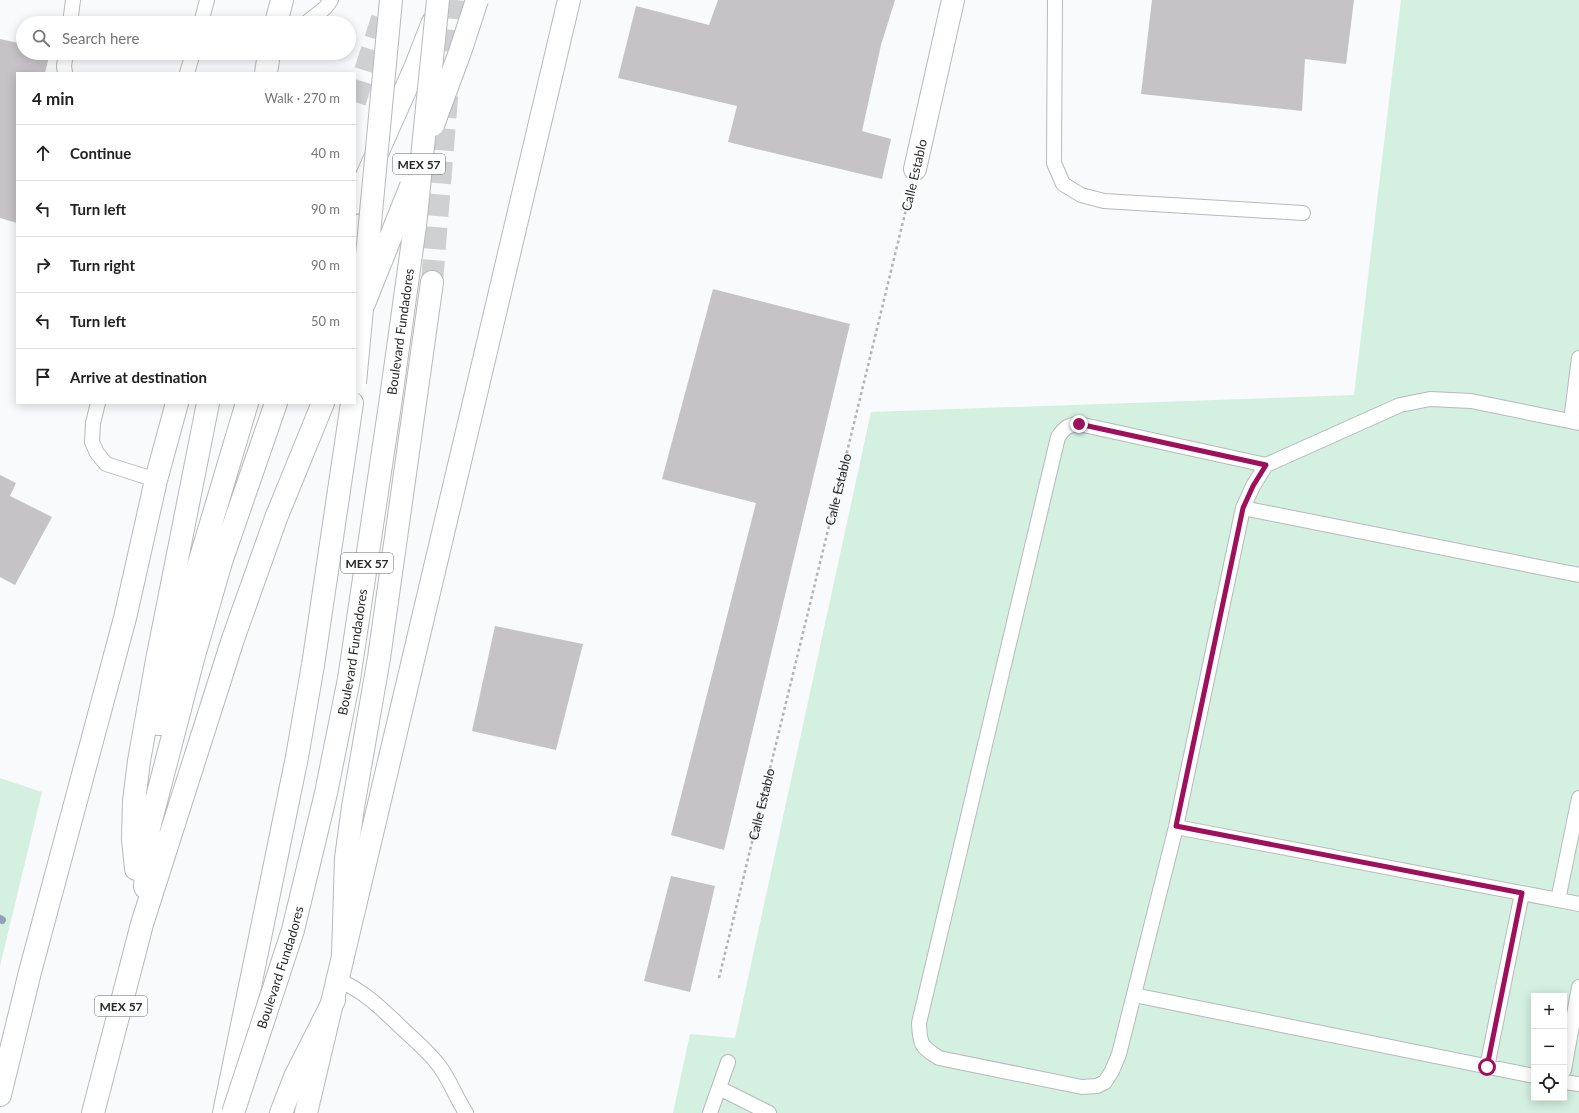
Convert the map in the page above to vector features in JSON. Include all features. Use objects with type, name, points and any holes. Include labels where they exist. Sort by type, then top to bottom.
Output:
[{"type":"main road","points":[[278,16],[282,0]]},
{"type":"main road","points":[[356,372],[392,0]]},
{"type":"main road","points":[[356,201],[415,68],[440,0]]},
{"type":"main road","name":"Boulevard Fundadores","points":[[233,1113],[293,930],[326,793],[349,679],[389,413],[415,226],[440,0]]},
{"type":"main road","name":"MEX 57","points":[[356,324],[407,196],[460,52],[477,0]]},
{"type":"main road","points":[[308,1106],[569,0]]},
{"type":"main road","name":"Calle Establo","points":[[915,170],[953,0]]},
{"type":"main road","points":[[343,956],[346,858],[353,807],[379,658],[432,282]]},
{"type":"main road","points":[[0,1092],[30,972],[125,618],[156,480],[177,404]]},
{"type":"main road","points":[[142,924],[133,839],[134,801],[138,761],[208,404]]},
{"type":"main road","points":[[142,924],[149,828],[149,777],[160,719],[198,568],[247,404]]},
{"type":"main road","points":[[149,828],[193,659],[221,562],[276,404]]},
{"type":"main road","name":"MEX 57","points":[[94,1113],[99,1087],[142,924],[232,639],[276,518],[323,404]]},
{"type":"main road","points":[[224,1113],[297,757],[313,665],[352,404]]},
{"type":"main road","points":[[284,1104],[305,1055],[336,990]]},
{"type":"lane","points":[[71,16],[74,0]]},
{"type":"lane","points":[[203,16],[207,0]]},
{"type":"lane","points":[[315,16],[325,8],[331,0]]},
{"type":"lane","points":[[1055,0],[1054,163],[1063,184],[1081,195],[1104,201],[1303,213]]},
{"type":"lane","points":[[65,60],[65,72]]},
{"type":"lane","points":[[187,72],[191,60]]},
{"type":"lane","points":[[1266,465],[1079,424],[1069,425],[1058,437],[919,1023],[920,1040],[925,1049],[939,1058],[1082,1087],[1096,1086],[1105,1082],[1112,1071],[1119,1054],[1176,826],[1243,508],[1253,486],[1266,465],[1400,405],[1430,399],[1471,401],[1575,422],[1579,358]]},
{"type":"lane","points":[[98,404],[93,423],[92,442],[97,453],[106,464],[156,480]]},
{"type":"lane","points":[[1243,508],[1579,575]]},
{"type":"lane","points":[[1558,900],[1579,798]]},
{"type":"lane","points":[[1176,826],[1579,904]]},
{"type":"lane","points":[[1487,1067],[1522,893]]},
{"type":"lane","points":[[336,990],[351,985],[369,997],[439,1065],[466,1113]]},
{"type":"lane","points":[[1565,1065],[1579,987]]},
{"type":"lane","points":[[1134,995],[1531,1075]]},
{"type":"lane","points":[[710,1113],[728,1062]]},
{"type":"lane","points":[[1567,1082],[1579,1084]]},
{"type":"lane","points":[[719,1088],[768,1113]]},
{"type":"path","name":"Calle Establo","points":[[719,978],[915,170]]},
{"type":"green space","points":[[1401,0],[1579,0],[1579,1113],[673,1113],[690,1034],[735,1038],[871,412],[1354,395]]},
{"type":"green space","points":[[0,778],[42,792],[0,966]]},
{"type":"building","points":[[718,0],[895,0],[881,45],[862,131],[891,139],[882,179],[728,142],[737,106],[618,78],[636,6],[709,25]]},
{"type":"building","points":[[1152,0],[1354,0],[1346,64],[1305,59],[1302,111],[1141,94]]},
{"type":"building","points":[[0,39],[16,42],[16,60],[48,60],[45,72],[16,72],[16,223],[0,218]]},
{"type":"building","points":[[713,289],[850,324],[724,850],[671,835],[756,503],[662,479]]},
{"type":"building","points":[[0,475],[16,483],[10,496],[52,517],[15,585],[0,577]]},
{"type":"building","points":[[495,626],[583,644],[556,750],[472,731]]},
{"type":"building","points":[[671,876],[715,886],[690,992],[644,981]]},
{"type":"tunnel","points":[[432,282],[455,0]]},
{"type":"tunnel","points":[[356,99],[385,9]]},
{"type":"route","points":[[1079,424],[1266,465],[1253,486],[1243,508],[1176,826],[1522,893],[1487,1067]]}]
